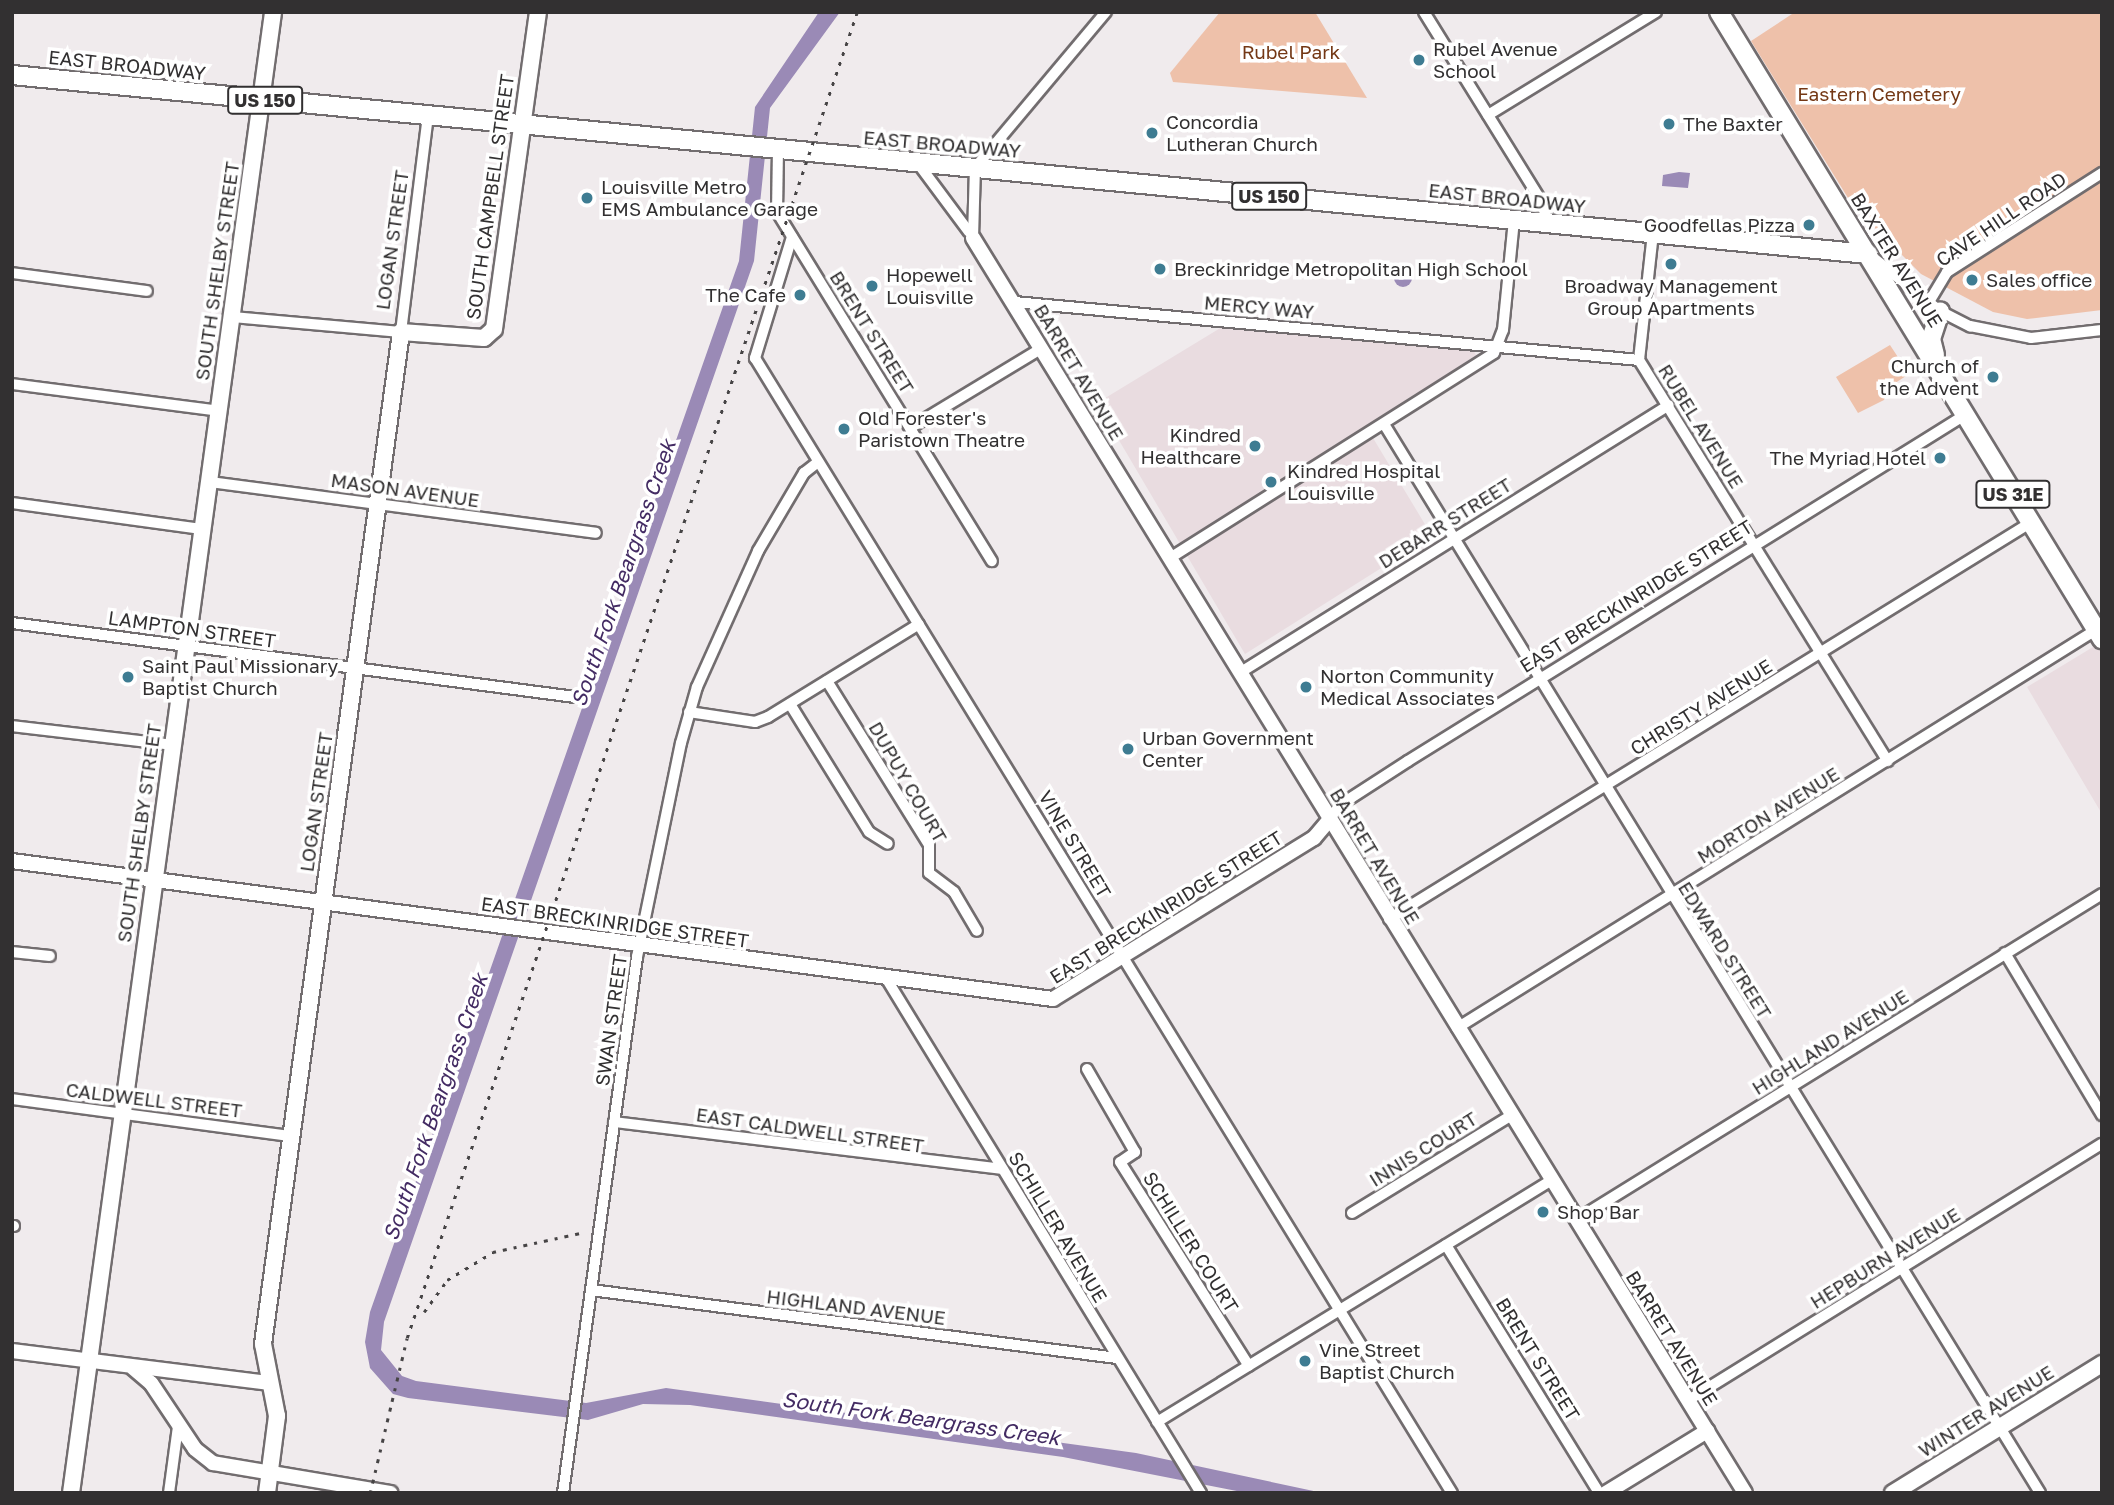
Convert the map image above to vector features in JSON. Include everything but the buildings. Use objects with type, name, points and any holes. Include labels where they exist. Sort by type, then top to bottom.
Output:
[{"type":"main road","name":"SOUTH SHELBY STREET","points":[[71,1493],[273,12]]},
{"type":"main road","name":"SOUTH CAMPBELL STREET","points":[[529,12],[523,56],[530,67]]},
{"type":"main road","name":"SOUTH CAMPBELL STREET","points":[[401,332],[472,338],[490,334],[537,12]]},
{"type":"main road","name":"BAXTER AVENUE","points":[[1719,12],[1938,365],[1965,415],[2099,634]]},
{"type":"main road","name":"EAST BROADWAY","points":[[12,75],[1868,254]]},
{"type":"main road","points":[[1934,307],[1931,339],[1938,365]]},
{"type":"main road","name":"LOGAN STREET","points":[[268,1484],[277,1416],[268,1383],[263,1344],[401,332]]},
{"type":"main road","name":"WINTER AVENUE","points":[[1893,1493],[2102,1364]]},
{"type":"street","points":[[973,237],[975,168],[1106,12]]},
{"type":"street","points":[[1424,12],[1541,201],[1548,223]]},
{"type":"street","points":[[1488,116],[1656,12]]},
{"type":"street","name":"LOGAN STREET","points":[[401,332],[428,116]]},
{"type":"street","name":"BRENT STREET","points":[[773,149],[774,206],[992,561]]},
{"type":"street","name":"BARRET AVENUE","points":[[917,162],[973,237],[1014,302],[1389,919],[1745,1493]]},
{"type":"street","name":"CAVE HILL ROAD","points":[[1934,307],[1947,272],[2102,173]]},
{"type":"street","points":[[1170,558],[1384,424],[1500,346],[1514,219]]},
{"type":"street","name":"RUBEL AVENUE","points":[[1653,233],[1639,360],[1888,761]]},
{"type":"street","name":"VINE STREET","points":[[792,237],[754,353],[818,462],[1452,1493]]},
{"type":"street","points":[[1868,254],[1934,307],[2016,337],[2102,331]]},
{"type":"street","points":[[12,273],[147,291]]},
{"type":"street","name":"MERCY WAY","points":[[1014,302],[1639,360]]},
{"type":"street","points":[[232,317],[401,332]]},
{"type":"street","points":[[911,428],[1042,348]]},
{"type":"street","points":[[12,384],[219,411]]},
{"type":"street","name":"DEBARR STREET","points":[[1241,672],[1669,405]]},
{"type":"street","name":"EAST BRECKINRIDGE STREET","points":[[12,861],[323,900],[1053,999],[1314,838],[1340,805],[1965,415]]},
{"type":"street","name":"EDWARD STREET","points":[[1384,424],[1452,540],[1904,1268],[2040,1493]]},
{"type":"street","name":"SWAN STREET","points":[[563,1493],[640,945],[689,712],[758,551],[804,473],[818,462]]},
{"type":"street","name":"MASON AVENUE","points":[[210,482],[596,533]]},
{"type":"street","points":[[12,503],[203,529]]},
{"type":"street","name":"CHRISTY AVENUE","points":[[1389,919],[2030,523]]},
{"type":"street","name":"LAMPTON STREET","points":[[12,623],[575,697]]},
{"type":"street","points":[[689,712],[755,722],[790,704],[919,624]]},
{"type":"street","name":"MORTON AVENUE","points":[[1457,1028],[1888,761],[2099,634]]},
{"type":"street","name":"DUPUY COURT","points":[[827,681],[929,845],[929,873],[954,892],[977,931]]},
{"type":"street","points":[[790,704],[869,832],[888,844]]},
{"type":"street","points":[[12,726],[173,745]]},
{"type":"street","name":"HIGHLAND AVENUE","points":[[1576,1220],[2102,894]]},
{"type":"street","points":[[12,952],[50,957]]},
{"type":"street","points":[[2005,953],[2102,1115]]},
{"type":"street","name":"SCHILLER AVENUE","points":[[886,978],[1201,1493]]},
{"type":"street","name":"SCHILLER COURT","points":[[1087,1069],[1135,1152],[1120,1162],[1249,1366]]},
{"type":"street","name":"CALDWELL STREET","points":[[12,1100],[291,1136]]},
{"type":"street","name":"INNIS COURT","points":[[1352,1213],[1512,1115]]},
{"type":"street","name":"EAST CALDWELL STREET","points":[[614,1122],[1002,1169]]},
{"type":"street","name":"HEPBURN AVENUE","points":[[1687,1401],[2102,1144]]},
{"type":"street","points":[[1157,1422],[1552,1180]]},
{"type":"street","name":"BRENT STREET","points":[[1446,1245],[1600,1493]]},
{"type":"street","name":"HIGHLAND AVENUE","points":[[592,1290],[1117,1358]]},
{"type":"street","points":[[12,1351],[268,1383]]},
{"type":"street","points":[[133,1367],[151,1383],[178,1426],[213,1464],[268,1484],[390,1493]]},
{"type":"street","points":[[169,1493],[178,1426]]},
{"type":"street","points":[[1606,1493],[1707,1431]]},
{"type":"shaded area","name":"South Fork Beargrass Creek","points":[[819,12],[840,12],[770,108],[754,261],[384,1322],[381,1350],[402,1376],[416,1381],[586,1403],[666,1388],[1136,1453],[1323,1493],[1247,1493],[1063,1457],[690,1405],[643,1404],[588,1420],[408,1398],[393,1394],[370,1368],[365,1342],[370,1312],[739,261],[755,107]]},
{"type":"shaded area","points":[[1690,173],[1688,188],[1662,186],[1663,175]]},
{"type":"shaded area","points":[[1403,269],[1409,272],[1412,278],[1409,284],[1403,287],[1397,284],[1394,278],[1397,272]]},
{"type":"shaded area","name":"Kindred Hospital Louisville","points":[[1222,327],[1472,348],[1476,355],[1367,428],[1432,536],[1245,654],[1097,403]]},
{"type":"shaded area","points":[[2098,644],[2102,650],[2102,814],[2027,687]]},
{"type":"green space","name":"Rubel Park","points":[[1220,12],[1315,12],[1367,98],[1173,82],[1170,73]]},
{"type":"green space","name":"Eastern Cemetery","points":[[1795,12],[2102,12],[2102,310],[2027,319],[1993,312],[1921,274],[1853,206],[1751,41]]},
{"type":"green space","points":[[1890,345],[1909,374],[1889,387],[1884,400],[1858,413],[1836,377]]},
{"type":"railway","points":[[370,1493],[407,1338],[857,12]]},
{"type":"railway","points":[[424,1312],[447,1280],[493,1252],[585,1232]]},
{"type":"place","name":"Rubel Avenue School","points":[[1419,60]]},
{"type":"place","name":"The Baxter","points":[[1669,124]]},
{"type":"place","name":"Concordia Lutheran Church","points":[[1152,133]]},
{"type":"place","name":"Louisville Metro EMS Ambulance Garage","points":[[587,198]]},
{"type":"place","name":"Goodfellas Pizza","points":[[1809,225]]},
{"type":"place","name":"Broadway Management Group Apartments","points":[[1671,264]]},
{"type":"place","name":"Breckinridge Metropolitan High School","points":[[1160,269]]},
{"type":"place","name":"Sales office","points":[[1972,280]]},
{"type":"place","name":"Hopewell Louisville","points":[[872,286]]},
{"type":"place","name":"The Cafe","points":[[800,295]]},
{"type":"place","name":"Church of the Advent","points":[[1993,377]]},
{"type":"place","name":"Old Forester's Paristown Theatre","points":[[844,429]]},
{"type":"place","name":"Kindred Healthcare","points":[[1255,446]]},
{"type":"place","name":"The Myriad Hotel","points":[[1940,458]]},
{"type":"place","name":"Kindred Hospital Louisville","points":[[1271,482]]},
{"type":"place","name":"Saint Paul Missionary Baptist Church","points":[[128,677]]},
{"type":"place","name":"Norton Community Medical Associates","points":[[1306,687]]},
{"type":"place","name":"Urban Government Center","points":[[1128,749]]},
{"type":"place","name":"Shop Bar","points":[[1543,1212]]},
{"type":"place","name":"Vine Street Baptist Church","points":[[1305,1361]]}]
